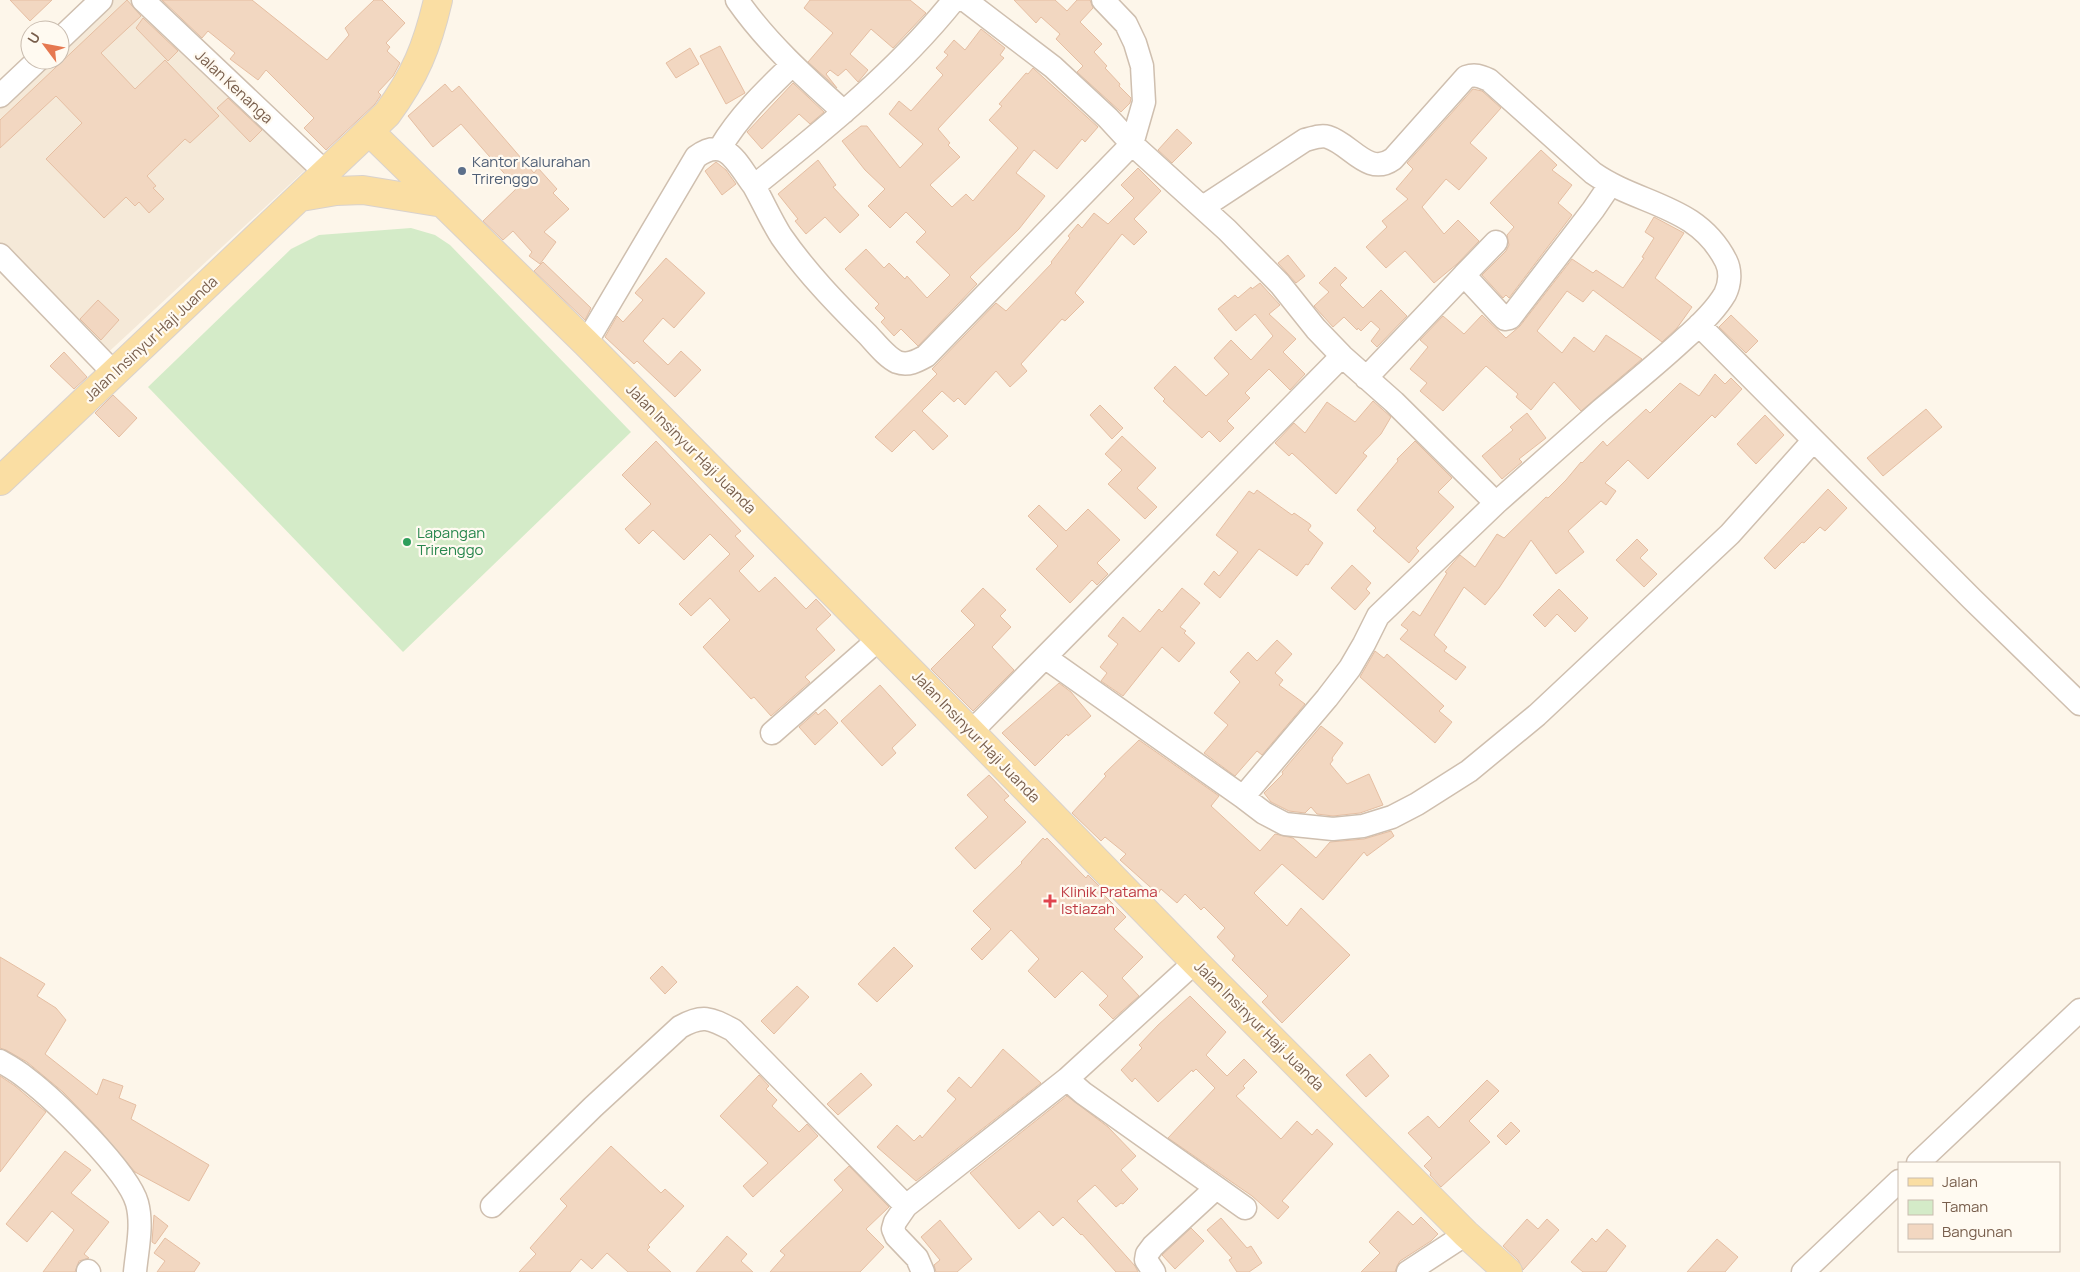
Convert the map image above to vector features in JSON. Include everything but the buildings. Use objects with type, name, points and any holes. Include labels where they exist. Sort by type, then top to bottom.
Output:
[{"type":"main road","name":"Jalan Insinyur Haji Juanda","points":[[0,480],[387,114],[410,80],[418,64],[430,31],[438,0]]},
{"type":"main road","name":"Jalan Insinyur Haji Juanda","points":[[369,131],[586,343],[879,638],[1195,962],[1466,1234],[1508,1272]]},
{"type":"main road","points":[[301,197],[336,191],[362,190],[443,203]]},
{"type":"street","points":[[70,29],[101,0]]},
{"type":"street","points":[[736,0],[757,28],[792,65],[844,112]]},
{"type":"street","points":[[754,186],[844,112],[914,45],[954,0]]},
{"type":"street","points":[[965,0],[1052,67],[1108,118],[1132,144],[1202,207],[1280,284],[1316,329],[1342,356],[1394,402],[1496,503]]},
{"type":"street","points":[[586,343],[691,165],[707,149],[720,148],[731,156],[754,186],[781,235],[830,296],[896,362],[914,362],[926,356],[1132,144],[1144,102],[1142,66],[1135,43],[1126,24],[1104,0]]},
{"type":"street","name":"Jalan Kenanga","points":[[146,1],[326,173]]},
{"type":"street","points":[[720,148],[730,131],[746,111],[792,65]]},
{"type":"street","points":[[0,96],[27,70]]},
{"type":"street","points":[[1202,207],[1305,140],[1328,137],[1343,145],[1369,164],[1380,166],[1386,164],[1393,160],[1466,77],[1472,75],[1489,80],[1593,174],[1610,185],[1684,216],[1708,237],[1726,261],[1729,271],[1729,283],[1725,294],[1699,325],[1496,503],[1378,616],[1350,668],[1243,797]]},
{"type":"street","points":[[1464,275],[1501,315],[1506,319],[1510,318],[1610,185]]},
{"type":"street","points":[[1366,378],[1496,242]]},
{"type":"street","points":[[0,256],[114,373]]},
{"type":"street","points":[[1699,325],[1813,441],[2080,704]]},
{"type":"street","points":[[971,732],[1342,356]]},
{"type":"street","points":[[1046,658],[1264,813],[1285,824],[1333,829],[1364,826],[1392,817],[1417,804],[1469,771],[1537,715],[1730,534],[1813,441]]},
{"type":"street","points":[[772,733],[879,638]]},
{"type":"street","points":[[923,1272],[916,1258],[896,1236],[893,1229],[895,1222],[906,1206],[1067,1079],[1195,962]]},
{"type":"street","points":[[1919,1162],[2080,1010]]},
{"type":"street","points":[[492,1206],[593,1107],[680,1026],[704,1017],[715,1020],[733,1030],[906,1206]]},
{"type":"street","points":[[0,1061],[27,1078],[77,1125],[125,1181],[134,1196],[140,1220],[135,1272]]},
{"type":"street","points":[[1067,1079],[1083,1093],[1244,1208]]},
{"type":"street","points":[[1803,1272],[1898,1182]]},
{"type":"street","points":[[1154,1272],[1146,1260],[1147,1254],[1153,1246],[1216,1188]]},
{"type":"street","points":[[1408,1272],[1466,1234]]},
{"type":"shaded area","points":[[102,0],[147,0],[316,160],[101,359],[0,251],[0,93],[25,70],[70,70],[70,29]]},
{"type":"green space","name":"Lapangan Trirenggo","points":[[411,228],[435,235],[450,245],[631,432],[403,652],[148,387],[291,249],[319,235]]},
{"type":"place","name":"Kantor Kalurahan Trirenggo","points":[[462,171]]},
{"type":"place","name":"Lapangan Trirenggo","points":[[407,542]]},
{"type":"place","name":"Klinik Pratama Istiazah","points":[[1050,901]]}]
